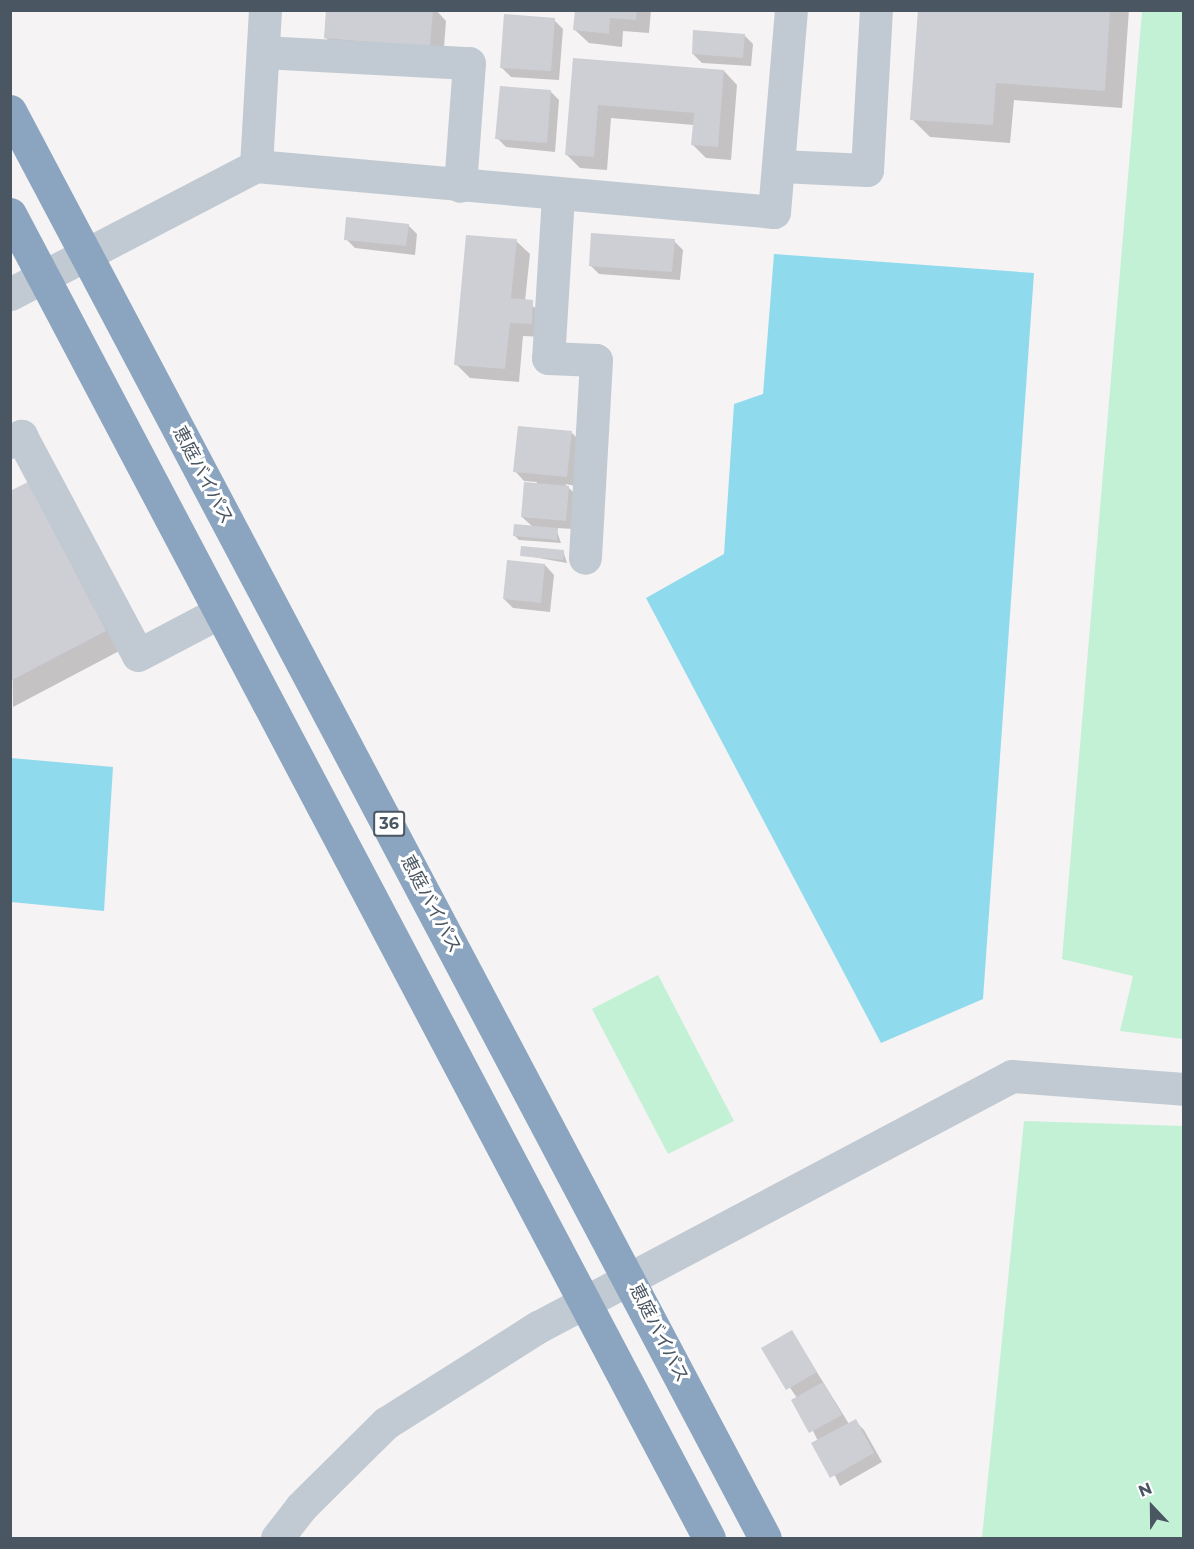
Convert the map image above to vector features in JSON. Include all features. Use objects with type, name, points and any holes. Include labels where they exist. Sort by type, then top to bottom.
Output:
[{"type":"highway","name":"恵庭バイパス","points":[[10,111],[631,1278],[765,1539]]},
{"type":"highway","points":[[10,214],[218,613],[709,1539]]},
{"type":"street","points":[[256,166],[265,10]]},
{"type":"street","points":[[10,294],[256,166],[558,196],[774,212],[780,165],[791,10]]},
{"type":"street","points":[[780,165],[867,170],[876,10]]},
{"type":"street","points":[[263,52],[469,63],[460,186]]},
{"type":"street","points":[[558,196],[548,358],[596,360],[585,558]]},
{"type":"street","points":[[10,442],[21,436],[138,655],[218,613]]},
{"type":"street","points":[[277,1539],[301,1507],[386,1423],[583,1302],[1012,1076],[1184,1089]]},
{"type":"green space","points":[[1142,11],[1184,11],[1183,1039],[1120,1031],[1133,976],[1062,959]]},
{"type":"green space","points":[[658,975],[734,1121],[668,1154],[592,1009]]},
{"type":"green space","points":[[1024,1121],[1183,1126],[1183,1538],[982,1538]]},
{"type":"water","points":[[774,254],[1034,273],[983,999],[881,1043],[646,598],[724,554],[734,404],[763,394]]},
{"type":"water","points":[[11,758],[113,767],[104,911],[11,902]]},
{"type":"building","points":[[326,10],[433,10],[430,47],[324,38]]},
{"type":"building","points":[[575,10],[637,10],[636,20],[610,18],[609,34],[573,30]]},
{"type":"building","points":[[918,10],[1110,10],[1105,91],[996,83],[993,125],[910,120]]},
{"type":"building","points":[[504,14],[555,18],[551,71],[500,68]]},
{"type":"building","points":[[693,30],[745,34],[743,58],[692,54]]},
{"type":"building","points":[[573,58],[724,70],[718,147],[691,145],[694,113],[598,105],[594,157],[565,155]]},
{"type":"building","points":[[500,86],[551,90],[547,143],[495,139]]},
{"type":"building","points":[[346,217],[409,224],[406,246],[344,240]]},
{"type":"building","points":[[591,233],[675,239],[672,272],[589,266]]},
{"type":"building","points":[[466,235],[517,239],[511,298],[533,300],[532,324],[510,323],[505,369],[454,365]]},
{"type":"building","points":[[518,426],[572,431],[567,477],[513,472]]},
{"type":"building","points":[[28,482],[106,631],[10,681],[10,491]]},
{"type":"building","points":[[524,482],[569,486],[566,521],[521,517]]},
{"type":"building","points":[[514,524],[558,528],[557,540],[513,536]]},
{"type":"building","points":[[521,546],[564,550],[563,560],[520,556]]},
{"type":"building","points":[[507,560],[545,564],[541,603],[503,599]]},
{"type":"building","points":[[792,1330],[817,1372],[786,1390],[761,1348]]},
{"type":"building","points":[[823,1382],[842,1415],[809,1433],[791,1400]]},
{"type":"building","points":[[856,1419],[874,1453],[830,1478],[811,1443]]}]
